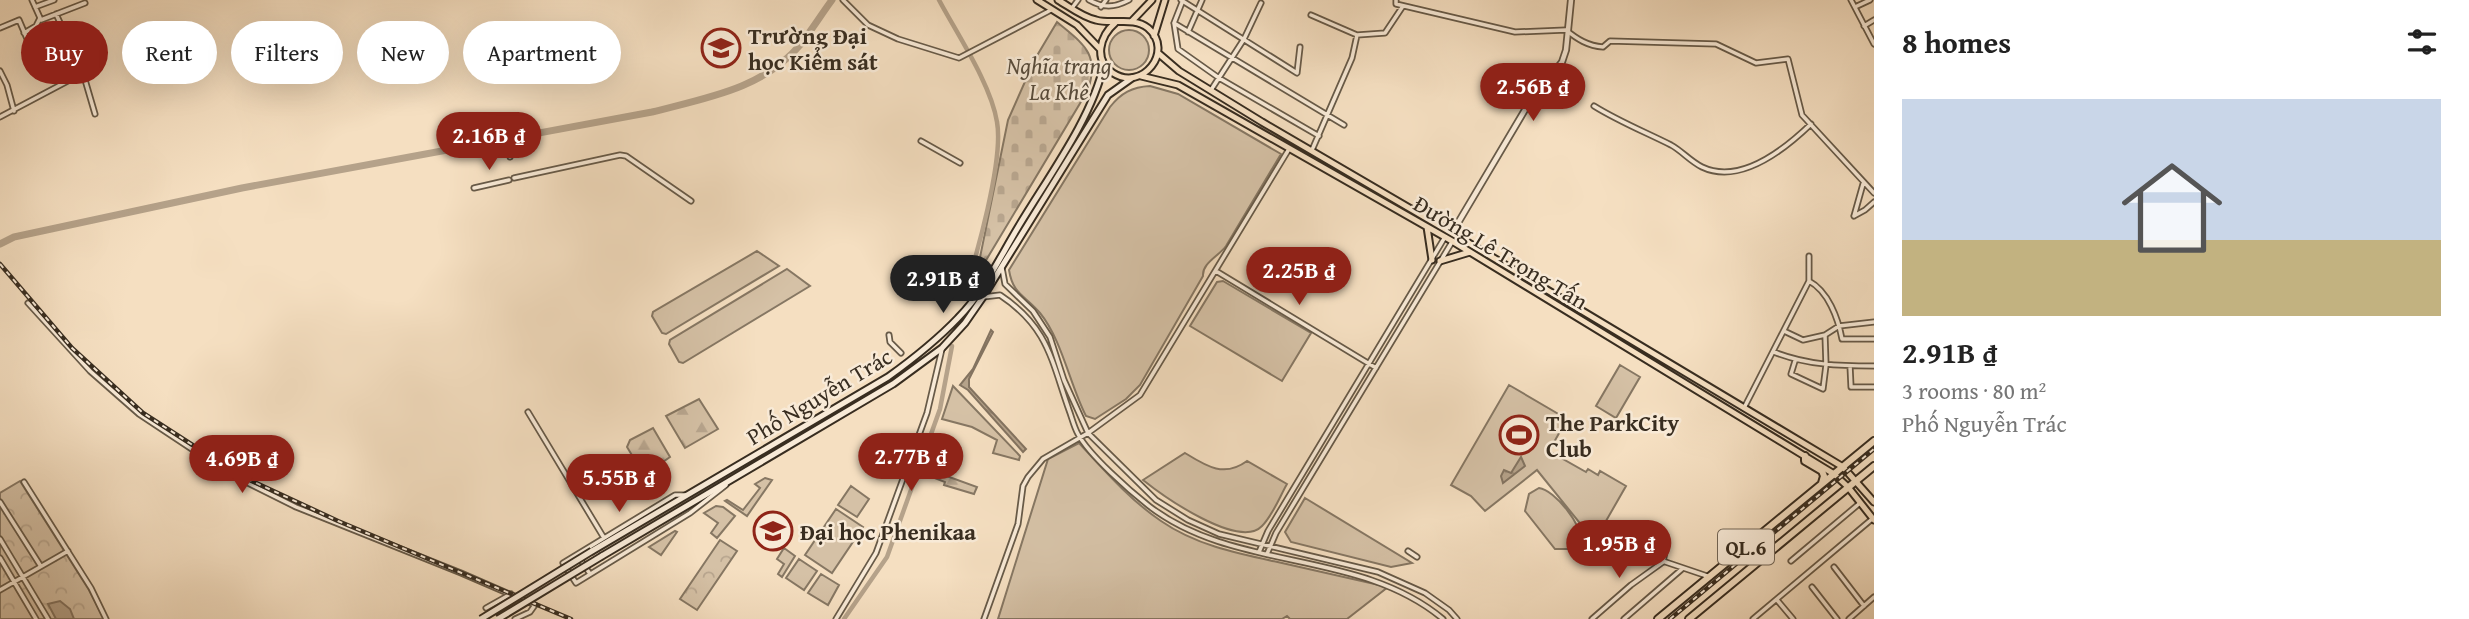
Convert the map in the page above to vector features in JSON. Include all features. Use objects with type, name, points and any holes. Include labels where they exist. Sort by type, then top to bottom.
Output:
[{"type":"highway","name":"QL.6","points":[[1658,619],[1821,485],[1831,472],[1843,467],[1874,441]]},
{"type":"highway","points":[[1805,456],[1805,461],[1824,473],[1821,485]]},
{"type":"highway","name":"QL.6","points":[[1689,619],[1850,489],[1874,466]]},
{"type":"main road","points":[[1037,0],[1077,24],[1100,50],[1104,64],[1115,75],[1132,78],[1141,76],[1153,66],[1158,53],[1154,36],[1158,15],[1165,0]]},
{"type":"main road","points":[[1058,0],[1092,19],[1115,23],[1132,21],[1147,27],[1154,36]]},
{"type":"main road","points":[[1132,21],[1152,0]]},
{"type":"main road","points":[[1100,50],[1105,33],[1115,23]]},
{"type":"main road","name":"Đường Lê Trọng Tấn","points":[[1158,53],[1179,71],[1210,90],[1843,467],[1872,494],[1874,502]]},
{"type":"main road","name":"Phố Nguyễn Trác","points":[[481,619],[888,377],[920,353],[960,317],[983,285],[1068,145],[1097,89],[1104,64]]},
{"type":"main road","name":"Đường Lê Trọng Tấn","points":[[1141,76],[1178,85],[1470,252],[1831,472],[1850,489],[1873,520]]},
{"type":"main road","name":"Phố Nguyễn Trác","points":[[498,619],[893,384],[942,348],[983,298],[1108,95],[1132,78]]},
{"type":"main road","points":[[1068,145],[1075,149]]},
{"type":"main road","points":[[1427,227],[1432,260]]},
{"type":"main road","points":[[1440,261],[1470,252]]},
{"type":"main road","points":[[785,438],[789,445]]},
{"type":"main road","points":[[1831,472],[1834,462]]},
{"type":"street","points":[[32,0],[40,19],[85,3]]},
{"type":"street","points":[[35,7],[54,0]]},
{"type":"street","points":[[842,0],[868,25],[898,39],[962,58],[1051,9]]},
{"type":"street","points":[[1072,8],[1077,0]]},
{"type":"street","points":[[1089,0],[1101,7],[1112,7],[1129,0]]},
{"type":"street","points":[[1101,7],[1105,0]]},
{"type":"street","points":[[1300,47],[1297,73],[1182,0],[1174,23],[1178,49],[1219,78],[1319,136]]},
{"type":"street","points":[[1188,32],[1202,0]]},
{"type":"street","points":[[1396,0],[1396,4],[1403,6],[1515,32],[1566,30],[1577,39],[1598,47],[1603,47],[1610,41],[1716,44],[1756,63],[1787,59],[1802,115],[1874,193]]},
{"type":"street","points":[[1266,554],[1452,242],[1452,233],[1529,103],[1562,62],[1566,50],[1571,0]]},
{"type":"street","points":[[1851,0],[1874,44]]},
{"type":"street","points":[[1855,8],[1870,0]]},
{"type":"street","points":[[1210,90],[1232,59],[1261,3]]},
{"type":"street","points":[[1311,15],[1357,35],[1385,33],[1403,6]]},
{"type":"street","points":[[56,14],[59,21]]},
{"type":"street","points":[[0,28],[19,20],[21,25]]},
{"type":"street","points":[[1864,26],[1874,20]]},
{"type":"street","points":[[1174,23],[1344,125]]},
{"type":"street","points":[[1311,150],[1352,58],[1357,35]]},
{"type":"street","points":[[0,71],[14,111]]},
{"type":"street","points":[[0,117],[63,84]]},
{"type":"street","points":[[86,84],[95,114]]},
{"type":"street","points":[[1594,106],[1672,145],[1704,168],[1727,171],[1754,166],[1786,146],[1811,124]]},
{"type":"street","points":[[500,129],[510,157]]},
{"type":"street","points":[[921,141],[960,163]]},
{"type":"street","points":[[984,619],[1018,524],[1023,486],[1028,477],[1043,459],[1088,433],[1140,395],[1289,149]]},
{"type":"street","points":[[474,188],[621,155],[691,201]]},
{"type":"street","points":[[1864,183],[1854,216],[1874,202]]},
{"type":"street","points":[[1259,552],[1444,237],[1452,233]]},
{"type":"street","points":[[1744,408],[1809,281],[1809,256]]},
{"type":"street","points":[[1002,268],[1005,284],[1033,311],[1050,337],[1064,380],[1088,433],[1156,500],[1188,520],[1219,534],[1378,572],[1425,593],[1457,619]]},
{"type":"street","points":[[1216,271],[1376,368]]},
{"type":"street","points":[[1809,281],[1820,287],[1839,326],[1842,339],[1874,339]]},
{"type":"street","points":[[983,298],[1000,295],[1019,307],[1035,325],[1048,349],[1079,437],[1150,507],[1216,542],[1375,580],[1421,601],[1443,619]]},
{"type":"street","points":[[28,303],[90,371],[139,414],[228,473],[296,507],[511,594],[534,606],[530,612],[515,618]]},
{"type":"street","points":[[1784,331],[1798,340],[1825,335],[1839,326],[1874,322]]},
{"type":"street","points":[[889,335],[890,342],[901,354]]},
{"type":"street","points":[[1795,361],[1791,374],[1824,389],[1825,335]]},
{"type":"street","points":[[836,619],[841,615],[876,553],[927,413],[942,348]]},
{"type":"street","points":[[1774,352],[1795,361],[1874,366]]},
{"type":"street","points":[[1850,366],[1851,387],[1874,387]]},
{"type":"street","points":[[528,412],[604,538]]},
{"type":"street","name":"Phố Nguyễn Trác","points":[[690,495],[675,495],[563,563],[576,583],[690,513],[742,473]]},
{"type":"street","points":[[24,482],[68,551],[106,619]]},
{"type":"street","points":[[0,502],[40,566]]},
{"type":"street","points":[[1791,561],[1860,503]]},
{"type":"street","points":[[1753,619],[1873,520]]},
{"type":"street","points":[[0,539],[48,619]]},
{"type":"street","points":[[1592,619],[1663,562],[1667,542],[1654,540],[1652,558]]},
{"type":"street","points":[[0,589],[68,551]]},
{"type":"street","points":[[1408,551],[1418,556]]},
{"type":"street","points":[[577,554],[590,573]]},
{"type":"street","points":[[1642,554],[1710,577]]},
{"type":"street","points":[[0,558],[36,619]]},
{"type":"street","points":[[1834,567],[1864,606]]},
{"type":"street","points":[[1624,619],[1682,569]]},
{"type":"street","points":[[1812,587],[1837,619]]},
{"type":"street","points":[[486,608],[511,594]]},
{"type":"street","points":[[1850,619],[1874,597]]},
{"type":"street","points":[[1777,600],[1793,619]]},
{"type":"green space","name":"Nghĩa trang La Khê","points":[[1057,22],[1087,50],[1092,67],[1088,90],[976,277],[1008,120],[1035,59]]},
{"type":"green space","points":[[1129,30],[1143,36],[1149,50],[1143,64],[1129,70],[1115,64],[1109,50],[1115,36]]},
{"type":"green space","points":[[1150,86],[1178,94],[1281,154],[1226,246],[1205,267],[1203,276],[1140,385],[1126,399],[1095,419],[1086,416],[1048,324],[1013,285],[1009,270],[1110,107],[1127,92]]},
{"type":"green space","points":[[757,251],[779,266],[666,334],[662,333],[652,316],[653,312]]},
{"type":"green space","points":[[787,269],[810,286],[683,363],[679,362],[669,344],[670,340]]},
{"type":"green space","points":[[1223,281],[1311,333],[1282,381],[1190,326],[1217,282]]},
{"type":"green space","points":[[1620,365],[1640,377],[1616,418],[1596,406]]},
{"type":"green space","name":"The ParkCity Club","points":[[1509,385],[1567,419],[1549,451],[1586,472],[1588,469],[1598,475],[1600,471],[1626,486],[1602,528],[1587,532],[1537,470],[1485,511],[1471,496],[1451,485]]},
{"type":"green space","points":[[953,386],[1020,456],[1019,460],[993,453],[997,440],[972,427],[942,419]]},
{"type":"green space","points":[[699,399],[718,429],[685,448],[666,416]]},
{"type":"green space","points":[[653,428],[670,457],[644,475],[627,447],[630,440]]},
{"type":"green space","points":[[1079,443],[1139,504],[1189,537],[1235,552],[1388,587],[1347,619],[1290,619],[1287,616],[1282,619],[998,619],[1048,459]]},
{"type":"green space","points":[[1185,453],[1215,468],[1231,469],[1247,461],[1287,484],[1262,526],[1251,532],[1220,526],[1183,508],[1143,480]]},
{"type":"green space","points":[[930,470],[977,487],[974,494],[944,485],[945,482],[927,475]]},
{"type":"green space","points":[[765,478],[772,480],[747,516],[725,501],[743,510],[760,488],[755,484]]},
{"type":"green space","points":[[20,481],[89,590],[104,619],[0,619],[0,493]]},
{"type":"green space","points":[[851,486],[869,499],[857,517],[838,505]]},
{"type":"green space","points":[[1539,488],[1553,495],[1573,518],[1581,541],[1575,549],[1555,549],[1525,511],[1529,494]]},
{"type":"green space","points":[[1305,498],[1412,563],[1391,567],[1291,542],[1285,532]]},
{"type":"green space","points":[[716,506],[723,507],[735,516],[717,538],[711,533],[718,523],[704,513]]},
{"type":"green space","points":[[836,509],[863,527],[832,573],[805,555]]},
{"type":"green space","points":[[677,532],[661,555],[649,547]]},
{"type":"green space","points":[[720,540],[737,551],[697,610],[680,599]]},
{"type":"green space","points":[[784,548],[795,556],[782,577],[778,574],[784,564],[777,559]]},
{"type":"green space","points":[[799,559],[817,571],[804,590],[786,578]]},
{"type":"green space","points":[[821,574],[839,585],[828,605],[808,593]]},
{"type":"water","points":[[991,330],[993,332],[969,379],[969,387],[1026,449],[1023,452],[968,390],[960,385],[973,369]]},
{"type":"water","points":[[1521,457],[1525,466],[1503,483],[1501,476],[1504,470],[1511,473]]},
{"type":"water","points":[[60,601],[70,609],[74,619],[56,619],[48,604]]},
{"type":"waterway","points":[[0,244],[14,237],[242,188],[652,112],[712,96],[751,82],[785,60],[800,45],[832,0]]},
{"type":"waterway","points":[[939,0],[981,76],[997,122],[998,139],[993,183],[964,296]]},
{"type":"waterway","points":[[844,619],[887,557],[940,409],[952,346]]},
{"type":"railway","points":[[0,264],[72,348],[143,413],[239,475],[338,521],[571,619]]},
{"type":"railway","points":[[1670,619],[1874,449]]},
{"type":"place","name":"Trường Đại học Kiểm sát","points":[[721,48]]},
{"type":"place","name":"The ParkCity Club","points":[[1519,435]]},
{"type":"place","name":"Đại học Phenikaa","points":[[773,531]]}]
